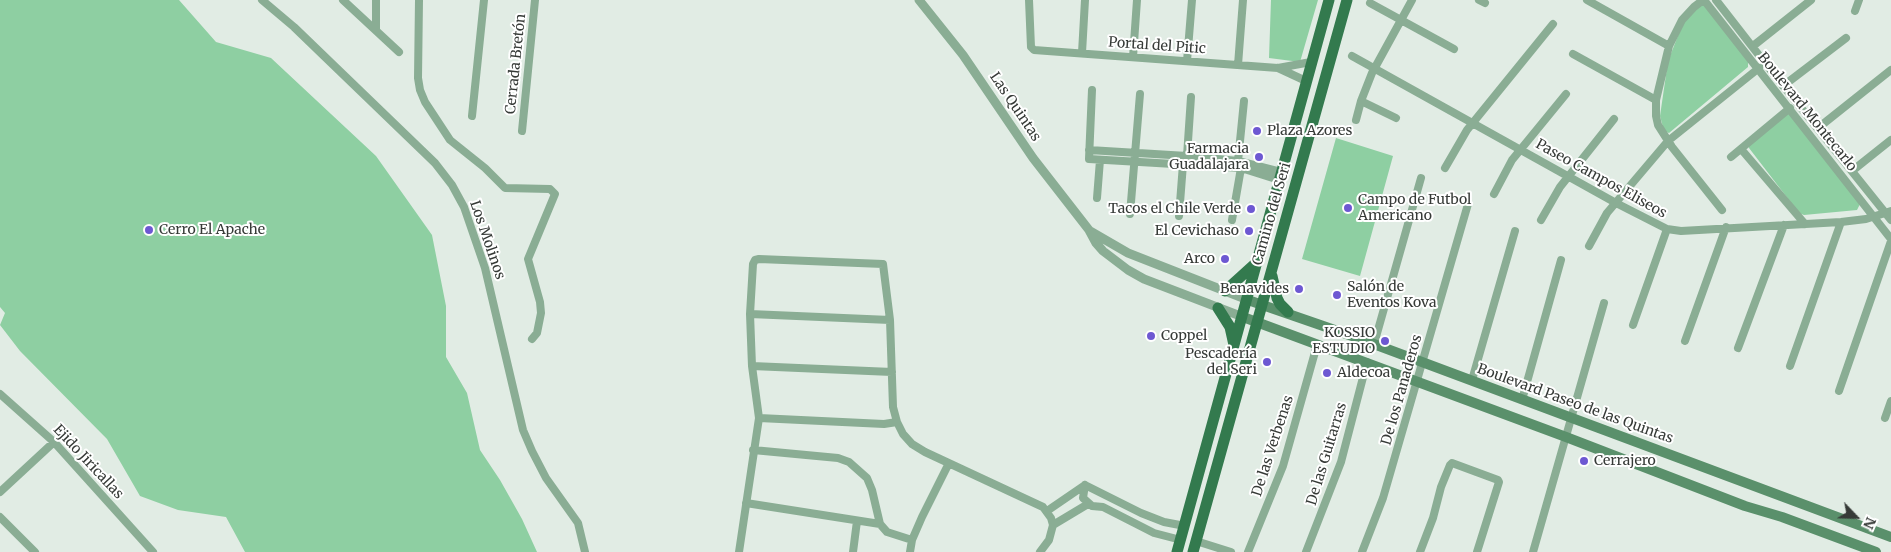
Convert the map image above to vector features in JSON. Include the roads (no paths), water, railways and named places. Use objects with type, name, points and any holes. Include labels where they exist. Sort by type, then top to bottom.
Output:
[{"type":"main road","name":"Camino del Seri","points":[[1177,552],[1248,300],[1329,0]]},
{"type":"main road","name":"Camino del Seri","points":[[1195,547],[1347,0]]},
{"type":"main road","points":[[1225,291],[1258,260]]},
{"type":"main road","points":[[1271,274],[1277,298],[1288,312]]},
{"type":"main road","name":"Boulevard Paseo de las Quintas","points":[[1248,300],[1288,312],[1891,537]]},
{"type":"main road","points":[[1218,308],[1230,327],[1234,345]]},
{"type":"main road","points":[[1243,317],[1417,380],[1745,506],[1876,552]]},
{"type":"street","name":"Los Molinos","points":[[262,0],[323,54],[435,163],[452,185],[464,207],[485,268],[524,430],[546,478],[578,523],[585,552]]},
{"type":"street","points":[[343,0],[399,52]]},
{"type":"street","points":[[376,0],[376,29]]},
{"type":"street","points":[[419,0],[418,78],[420,90],[425,102],[450,140],[485,168],[505,188],[550,189],[555,194],[528,259],[540,302],[541,313],[537,333],[532,338]]},
{"type":"street","points":[[472,116],[484,0]]},
{"type":"street","name":"Cerrada Bretón","points":[[522,131],[535,0]]},
{"type":"street","name":"Las Quintas","points":[[919,0],[960,49],[1033,158],[1103,251],[1128,270],[1160,286],[1243,317]]},
{"type":"street","name":"Portal del Pitic","points":[[1029,0],[1031,47],[1034,50],[1278,68],[1311,62]]},
{"type":"street","points":[[1082,53],[1085,0]]},
{"type":"street","points":[[1133,57],[1138,0]]},
{"type":"street","points":[[1187,61],[1192,0]]},
{"type":"street","points":[[1238,65],[1243,0]]},
{"type":"street","points":[[1356,120],[1360,101],[1374,68],[1412,0]]},
{"type":"street","points":[[1587,0],[1669,46]]},
{"type":"street","points":[[1703,0],[1682,20],[1669,46],[1656,100],[1658,124],[1668,141],[1722,210]]},
{"type":"street","name":"Boulevard Montecarlo","points":[[1703,0],[1790,108],[1891,240]]},
{"type":"street","points":[[1716,0],[1783,86],[1889,214]]},
{"type":"street","points":[[1752,46],[1811,0]]},
{"type":"street","points":[[1855,11],[1859,0]]},
{"type":"street","points":[[1370,3],[1454,49]]},
{"type":"street","points":[[1444,168],[1467,130],[1474,124],[1553,24]]},
{"type":"street","points":[[1783,86],[1846,38]]},
{"type":"street","points":[[1573,54],[1656,100]]},
{"type":"street","name":"Paseo Campos Eliseos","points":[[1352,56],[1616,203],[1667,229],[1681,230],[1841,222],[1889,214]]},
{"type":"street","points":[[1589,246],[1607,213],[1668,141],[1765,63]]},
{"type":"street","name":"Portal del Pitic","points":[[1278,68],[1306,81]]},
{"type":"street","points":[[1818,128],[1891,70]]},
{"type":"street","points":[[1092,90],[1088,159],[1187,156],[1240,164],[1280,176]]},
{"type":"street","points":[[1130,214],[1140,94]]},
{"type":"street","points":[[1494,194],[1508,165],[1566,94]]},
{"type":"street","points":[[1179,216],[1183,164],[1187,156],[1191,98]]},
{"type":"street","points":[[1232,220],[1240,164],[1244,101]]},
{"type":"street","points":[[1360,101],[1396,118]]},
{"type":"street","points":[[1731,157],[1790,108]]},
{"type":"street","points":[[1541,220],[1560,187],[1614,119]]},
{"type":"street","points":[[1852,171],[1891,140]]},
{"type":"street","points":[[1741,149],[1804,224]]},
{"type":"street","points":[[1089,150],[1183,164],[1240,164]]},
{"type":"street","points":[[1096,198],[1100,160]]},
{"type":"street","points":[[1374,344],[1421,178]]},
{"type":"street","name":"De los Panaderos","points":[[1362,552],[1383,498],[1468,204]]},
{"type":"street","points":[[1790,366],[1841,222]]},
{"type":"street","points":[[1738,348],[1784,225]]},
{"type":"street","points":[[1685,341],[1726,227]]},
{"type":"street","points":[[1633,325],[1667,229]]},
{"type":"street","name":"Las Quintas","points":[[1088,230],[1128,252],[1248,300]]},
{"type":"street","points":[[1472,380],[1515,231]]},
{"type":"street","points":[[1838,391],[1891,240]]},
{"type":"street","points":[[739,552],[759,418],[752,366],[750,314],[753,264],[756,259],[879,263],[885,268],[890,320],[893,407],[903,434],[912,444],[1036,503],[1047,511],[1053,525]]},
{"type":"street","points":[[1522,400],[1561,260]]},
{"type":"street","points":[[1533,552],[1604,302]]},
{"type":"street","points":[[750,314],[890,320]]},
{"type":"street","name":"De las Verbenas","points":[[1248,552],[1283,466],[1317,345]]},
{"type":"street","name":"De las Guitarras","points":[[1306,552],[1341,462],[1367,362]]},
{"type":"street","points":[[752,366],[892,372]]},
{"type":"street","name":"Ejido Jiricallas","points":[[0,394],[54,442],[153,552]]},
{"type":"street","points":[[1885,418],[1891,401]]},
{"type":"street","points":[[759,418],[884,424],[897,422]]},
{"type":"street","points":[[0,492],[54,442]]},
{"type":"street","points":[[753,450],[838,458],[849,462],[867,478],[872,490],[880,524],[886,532],[912,540]]},
{"type":"street","points":[[910,552],[912,540],[949,463]]},
{"type":"street","points":[[1420,552],[1433,518],[1444,480],[1452,463],[1499,482],[1477,552]]},
{"type":"street","points":[[1085,485],[1141,513],[1164,522],[1185,526]]},
{"type":"street","points":[[1047,511],[1085,485]]},
{"type":"street","points":[[1085,485],[1083,494],[1088,504],[1102,507],[1154,533],[1180,540]]},
{"type":"street","points":[[1102,507],[1108,497]]},
{"type":"street","points":[[746,503],[880,524]]},
{"type":"street","points":[[1040,552],[1048,540],[1053,525],[1088,504]]},
{"type":"street","points":[[1136,525],[1141,513]]},
{"type":"street","points":[[0,517],[35,552]]},
{"type":"street","points":[[853,552],[857,521]]},
{"type":"street","points":[[1195,547],[1231,552]]},
{"type":"place","name":"Plaza Azores","points":[[1257,131]]},
{"type":"place","name":"Farmacia Guadalajara","points":[[1259,157]]},
{"type":"place","name":"Campo de Futbol Americano","points":[[1348,208]]},
{"type":"place","name":"Tacos el Chile Verde","points":[[1251,209]]},
{"type":"place","name":"Cerro El Apache","points":[[149,230]]},
{"type":"place","name":"El Cevichaso","points":[[1249,231]]},
{"type":"place","name":"Arco","points":[[1225,259]]},
{"type":"place","name":"Benavides","points":[[1299,289]]},
{"type":"place","name":"Salón de Eventos Kova","points":[[1337,295]]},
{"type":"place","name":"Coppel","points":[[1151,336]]},
{"type":"place","name":"KOSSIO ESTUDIO","points":[[1385,341]]},
{"type":"place","name":"Pescadería del Seri","points":[[1267,362]]},
{"type":"place","name":"Aldecoa","points":[[1327,373]]},
{"type":"place","name":"Cerrajero","points":[[1584,461]]}]
